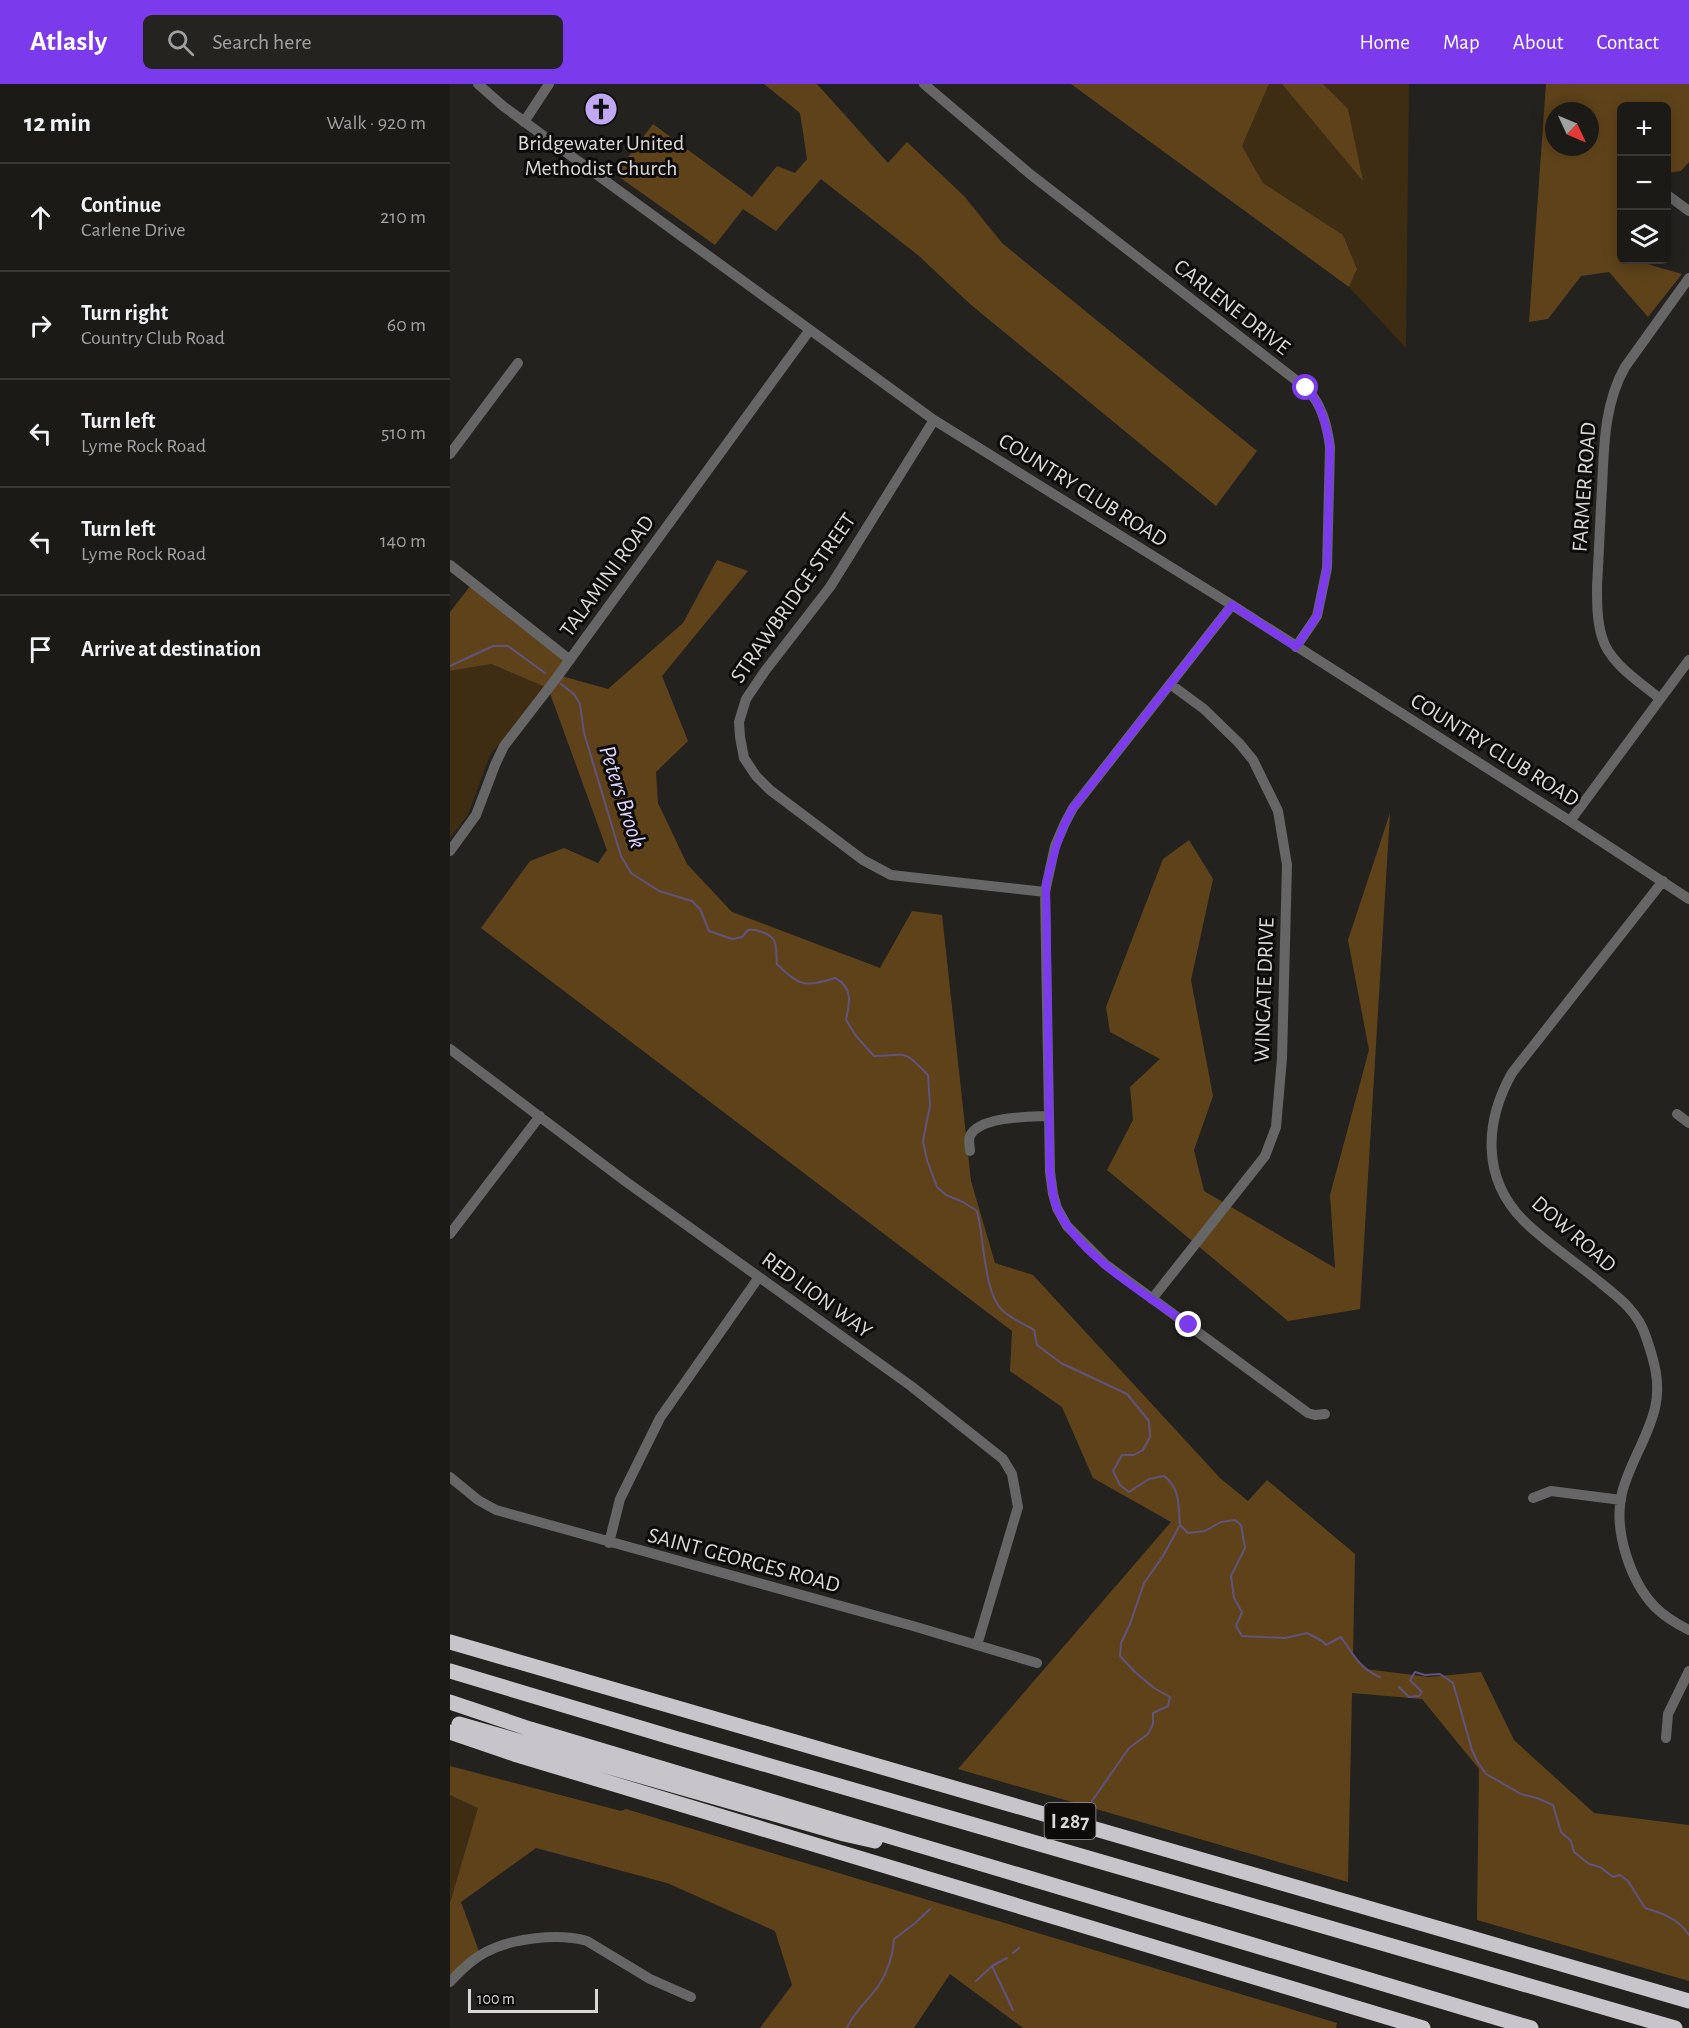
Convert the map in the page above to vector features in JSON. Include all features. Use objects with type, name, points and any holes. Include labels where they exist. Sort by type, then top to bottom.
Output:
[{"type":"highway","name":"I 287","points":[[450,1642],[1689,2001]]},
{"type":"highway","name":"I 287","points":[[450,1671],[685,1742],[1675,2028]]},
{"type":"highway","points":[[450,1702],[530,1729],[1531,2028]]},
{"type":"highway","points":[[450,1722],[844,1834],[965,1859]]},
{"type":"highway","points":[[450,1731],[547,1764],[1423,2028]]},
{"type":"street","name":"COUNTRY CLUB ROAD","points":[[478,84],[524,122],[934,420],[1232,605],[1570,820],[1689,899]]},
{"type":"street","points":[[524,122],[549,84]]},
{"type":"street","name":"CARLENE DRIVE","points":[[924,84],[1030,174],[1315,397],[1327,428],[1330,447],[1327,568],[1317,616],[1296,647]]},
{"type":"street","points":[[1671,198],[1689,211]]},
{"type":"street","name":"FARMER ROAD","points":[[1659,698],[1611,655],[1602,637],[1597,608],[1597,586],[1604,437],[1617,380],[1689,278]]},
{"type":"street","name":"TALAMINI ROAD","points":[[450,851],[476,815],[504,746],[570,660],[809,331]]},
{"type":"street","points":[[450,454],[518,363]]},
{"type":"street","name":"STRAWBRIDGE STREET","points":[[934,420],[830,587],[746,699],[739,722],[742,748],[748,766],[770,790],[863,860],[891,875],[1045,892]]},
{"type":"street","points":[[450,565],[570,660]]},
{"type":"street","points":[[1232,605],[1073,808],[1056,846],[1045,892],[1050,1172],[1057,1208],[1067,1226],[1105,1264],[1308,1413],[1315,1416],[1325,1414]]},
{"type":"street","points":[[1570,820],[1689,660]]},
{"type":"street","name":"WINGATE DRIVE","points":[[1152,1299],[1265,1156],[1276,1127],[1282,1058],[1287,865],[1278,811],[1253,760],[1239,743],[1224,726],[1170,684]]},
{"type":"street","name":"DOW ROAD","points":[[1662,881],[1512,1073],[1500,1095],[1490,1136],[1493,1168],[1498,1183],[1521,1218],[1634,1311],[1642,1324],[1654,1361],[1657,1394],[1655,1408],[1622,1492],[1620,1521],[1627,1556],[1637,1581],[1656,1608],[1689,1630]]},
{"type":"street","name":"RED LION WAY","points":[[450,1049],[624,1180],[911,1386],[1003,1459],[1012,1474],[1018,1507],[977,1645]]},
{"type":"street","points":[[1677,1114],[1689,1123]]},
{"type":"street","points":[[450,1234],[540,1116]]},
{"type":"street","points":[[970,1150],[971,1134],[981,1125],[1003,1119],[1048,1116]]},
{"type":"street","points":[[609,1543],[620,1499],[660,1418],[759,1277]]},
{"type":"street","name":"SAINT GEORGES ROAD","points":[[450,1477],[478,1500],[496,1510],[1037,1663]]},
{"type":"street","points":[[1533,1498],[1551,1491],[1621,1500]]},
{"type":"street","points":[[1666,1738],[1668,1714],[1689,1671]]},
{"type":"street","points":[[450,1982],[486,1952],[522,1940],[564,1937],[586,1941],[650,1979],[691,1997]]},
{"type":"shaded area","points":[[764,84],[817,84],[888,163],[907,142],[964,196],[1002,243],[1257,451],[1216,506],[970,304],[919,256],[821,179],[776,231],[743,209],[715,245],[615,174],[653,124],[752,197],[777,166],[795,173],[807,159],[800,113]]},
{"type":"shaded area","points":[[1071,84],[1269,84],[1242,146],[1263,183],[1343,235],[1357,269],[1349,287]]},
{"type":"shaded area","points":[[1269,84],[1282,84],[1362,179],[1348,109],[1323,84],[1409,84],[1406,348],[1349,287],[1357,269],[1343,235],[1263,183],[1242,146]]},
{"type":"shaded area","points":[[1282,84],[1323,84],[1348,109],[1363,181]]},
{"type":"shaded area","points":[[1546,84],[1689,84],[1689,162],[1681,171],[1671,172],[1671,102],[1617,102],[1617,264],[1647,264],[1682,274],[1648,317],[1609,272],[1581,276],[1548,319],[1529,322]]},
{"type":"shaded area","points":[[717,560],[748,571],[662,676],[688,741],[656,772],[658,803],[687,864],[732,912],[880,968],[912,911],[942,915],[971,1181],[995,1263],[1033,1275],[1220,1478],[1248,1501],[1267,1480],[1355,1554],[1353,1654],[1365,1669],[1429,1677],[1481,1672],[1514,1740],[1594,1813],[1689,1825],[1689,1981],[1477,1920],[1479,1769],[1422,1699],[1352,1693],[1348,1882],[958,1769],[1171,1522],[1093,1478],[1062,1407],[1010,1371],[1012,1331],[481,928],[530,861],[564,848],[598,863],[607,850],[548,688],[491,664],[450,671],[450,612],[471,585],[571,658],[558,675],[608,689],[683,623]]},
{"type":"shaded area","points":[[490,664],[548,687],[490,755],[468,815],[450,838],[450,671]]},
{"type":"shaded area","points":[[1390,813],[1360,1309],[1288,1321],[1107,1170],[1133,1120],[1130,1087],[1160,1059],[1110,1032],[1106,1007],[1163,859],[1189,840],[1213,879],[1191,980],[1213,1096],[1194,1150],[1204,1191],[1335,1268],[1330,1195],[1369,1050],[1348,940]]},
{"type":"shaded area","points":[[450,1766],[621,1811],[626,1809],[1337,2023],[1336,2028],[1023,2028],[950,1974],[914,2028],[760,2028],[792,1985],[775,1931],[667,1883],[536,1848],[461,1902],[480,1954],[450,1986],[450,1903],[478,1808],[450,1795]]},
{"type":"shaded area","points":[[450,1795],[479,1807],[450,1903]]},
{"type":"waterway","name":"Peters Brook","points":[[450,666],[493,646],[508,646],[545,673]]},
{"type":"waterway","name":"Peters Brook","points":[[561,684],[574,694],[580,704],[584,733],[621,856],[631,873],[659,891],[692,901],[700,909],[709,931],[732,939],[742,937],[748,930],[768,934],[776,944],[777,964],[797,981],[810,984],[835,978],[841,982],[849,996],[846,1020],[856,1036],[874,1056],[904,1055],[928,1075],[930,1105],[923,1141],[927,1160],[937,1187],[946,1195],[977,1211],[988,1278],[996,1302],[1009,1316],[1034,1330],[1037,1345],[1061,1363],[1127,1394],[1149,1421],[1150,1437],[1143,1450],[1134,1455],[1122,1455],[1113,1471],[1120,1485],[1129,1492],[1149,1479],[1164,1476],[1176,1492],[1180,1525],[1188,1533],[1205,1531],[1221,1522],[1235,1520],[1241,1525],[1245,1548],[1231,1576],[1234,1598],[1242,1612],[1236,1626],[1242,1636],[1285,1638],[1307,1633],[1326,1645],[1341,1637],[1362,1665],[1380,1677]]},
{"type":"waterway","points":[[1092,1801],[1129,1748],[1148,1734],[1153,1724],[1153,1713],[1168,1706],[1170,1697],[1154,1688],[1120,1656],[1121,1643],[1144,1583],[1163,1556],[1180,1525]]},
{"type":"waterway","name":"Peters Brook","points":[[1399,1687],[1409,1697],[1419,1696],[1422,1692],[1410,1680],[1415,1672],[1425,1675],[1440,1674],[1453,1683],[1472,1750],[1486,1774],[1521,1794],[1553,1805],[1561,1832],[1571,1841],[1574,1852],[1589,1864],[1600,1867],[1613,1877],[1620,1875],[1628,1881],[1645,1908],[1675,1921],[1689,1935]]},
{"type":"waterway","points":[[847,2028],[882,1980],[890,1963],[894,1939],[930,1909]]},
{"type":"waterway","points":[[1013,1953],[1019,1948]]},
{"type":"waterway","points":[[976,1981],[992,1966],[1007,1958]]},
{"type":"waterway","points":[[992,1966],[1013,2010]]},
{"type":"place","name":"Bridgewater United Methodist Church","points":[[601,109]]},
{"type":"route","points":[[1189,1325],[1105,1264],[1067,1226],[1057,1208],[1050,1172],[1045,892],[1056,846],[1073,808],[1232,605],[1296,647],[1317,616],[1327,568],[1330,447],[1319,403],[1306,388]]}]
